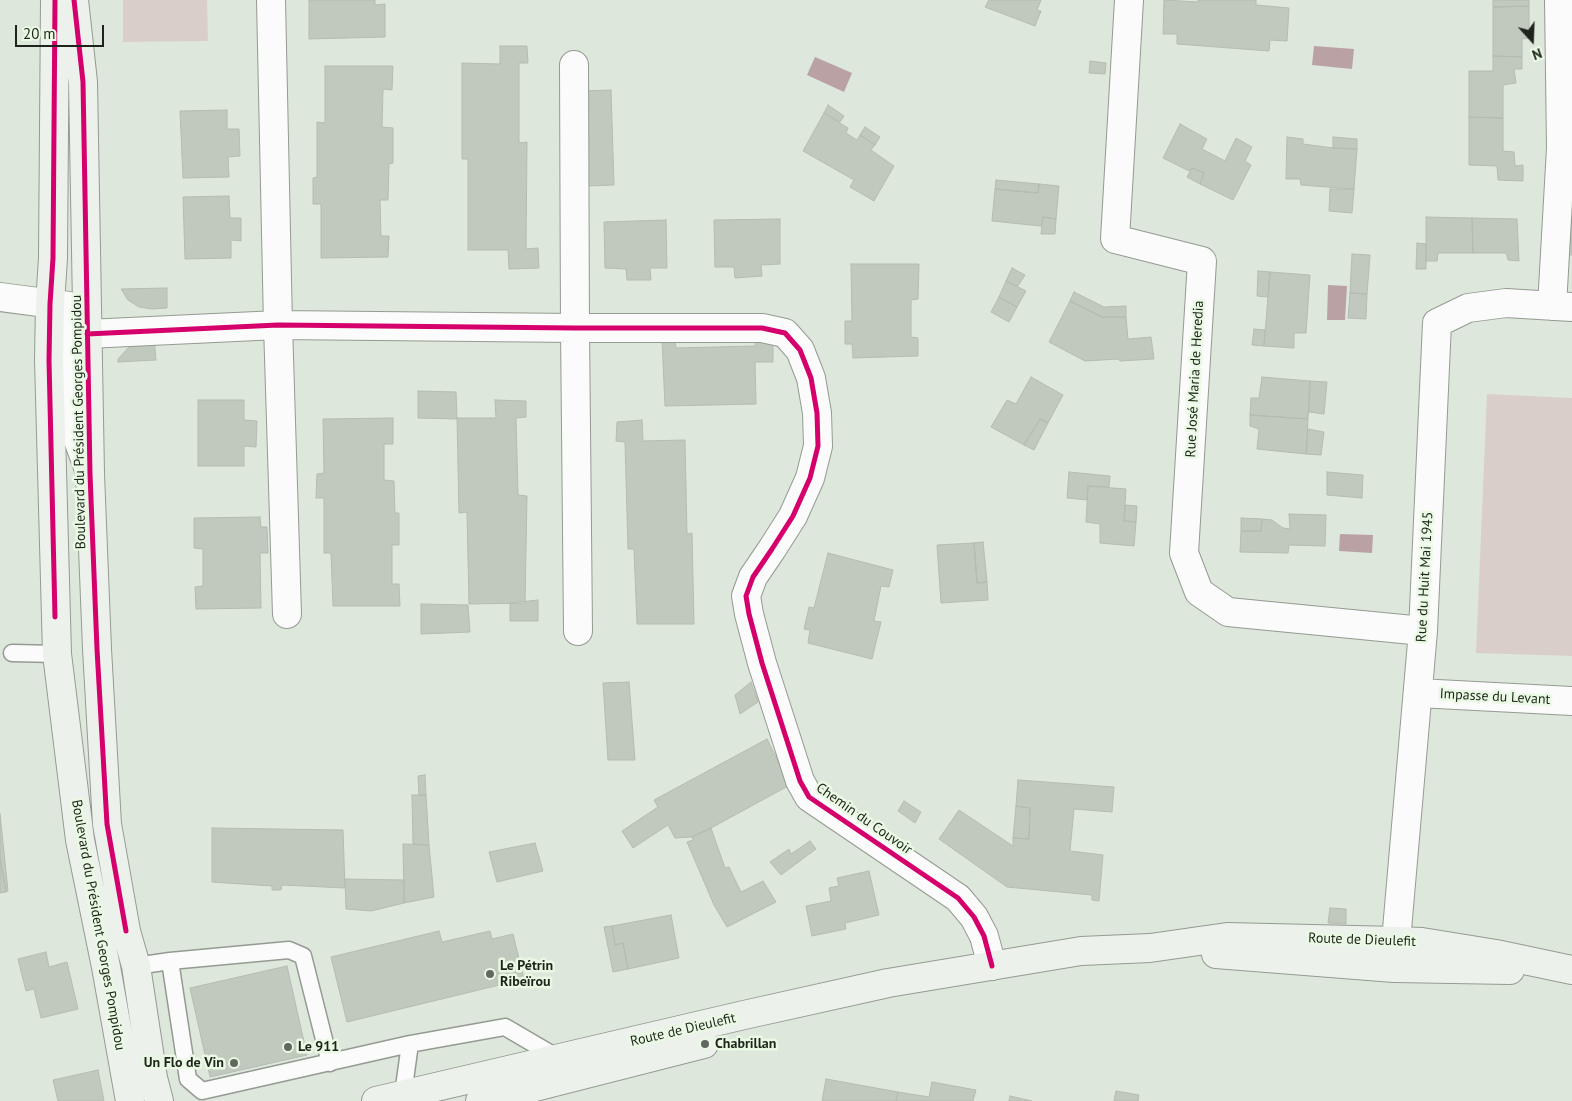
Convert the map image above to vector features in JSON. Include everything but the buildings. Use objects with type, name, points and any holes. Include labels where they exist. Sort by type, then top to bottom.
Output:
[{"type":"main road","name":"Boulevard du Président Georges Pompidou","points":[[54,0],[53,258],[49,360],[57,654],[80,840],[106,967],[130,1101]]},
{"type":"main road","name":"Boulevard du Président Georges Pompidou","points":[[74,0],[83,82],[90,474],[107,824],[126,931],[136,966],[153,1078],[159,1101]]},
{"type":"main road","name":"Route de Dieulefit","points":[[376,1101],[888,983],[1082,951],[1150,948],[1227,937],[1397,940],[1478,951],[1572,970]]},
{"type":"main road","name":"Route de Dieulefit","points":[[1150,948],[1394,968],[1572,970]]},
{"type":"main road","name":"Route de Dieulefit","points":[[480,1101],[823,1014],[992,966]]},
{"type":"street","points":[[271,0],[287,614]]},
{"type":"street","name":"Rue José Maria de Heredia","points":[[1130,0],[1115,239],[1202,261],[1184,553],[1199,592],[1228,612],[1423,631]]},
{"type":"street","points":[[1559,0],[1567,148],[1562,306]]},
{"type":"street","points":[[574,65],[578,631]]},
{"type":"street","points":[[0,298],[69,306],[74,356],[74,429],[90,474]]},
{"type":"street","name":"Rue du Huit Mai 1945","points":[[1394,968],[1423,631],[1437,323],[1468,308],[1506,303],[1562,306]]},
{"type":"street","name":"Chemin du Couvoir","points":[[87,334],[278,325],[762,328],[785,333],[800,350],[811,378],[817,413],[818,446],[810,478],[793,516],[753,577],[746,596],[762,663],[800,780],[809,797],[958,898],[974,917],[984,936],[992,966]]},
{"type":"street","name":"Impasse du Levant","points":[[1418,693],[1572,701]]},
{"type":"lane","points":[[12,653],[57,654]]},
{"type":"lane","points":[[136,966],[289,950],[303,956],[330,1063]]},
{"type":"lane","points":[[170,961],[188,1078],[202,1091],[410,1044],[505,1026],[558,1058]]},
{"type":"lane","points":[[403,1094],[410,1044]]},
{"type":"shaded area","points":[[123,0],[207,0],[208,41],[123,42]]},
{"type":"shaded area","points":[[1314,46],[1354,49],[1352,69],[1312,65]]},
{"type":"shaded area","points":[[815,57],[852,73],[844,92],[807,75]]},
{"type":"shaded area","points":[[1328,285],[1347,286],[1345,320],[1327,320]]},
{"type":"shaded area","points":[[1487,394],[1572,398],[1572,656],[1476,653]]},
{"type":"shaded area","points":[[1340,534],[1373,535],[1372,553],[1339,551]]},
{"type":"cycle path","points":[[55,0],[53,258],[49,360],[55,617]]},
{"type":"cycle path","points":[[74,0],[83,82],[90,474],[97,649],[107,824],[126,931]]},
{"type":"cycle path","points":[[87,334],[278,325],[762,328],[785,333],[800,350],[811,378],[817,413],[818,446],[810,478],[793,516],[753,577],[746,596],[762,663],[800,781],[809,797],[958,898],[974,917],[984,936],[992,966]]},
{"type":"place","name":"Le Pétrin Ribeïrou","points":[[490,974]]},
{"type":"place","name":"Chabrillan","points":[[705,1044]]},
{"type":"place","name":"Le 911","points":[[288,1047]]},
{"type":"place","name":"Un Flo de Vin","points":[[234,1063]]}]
